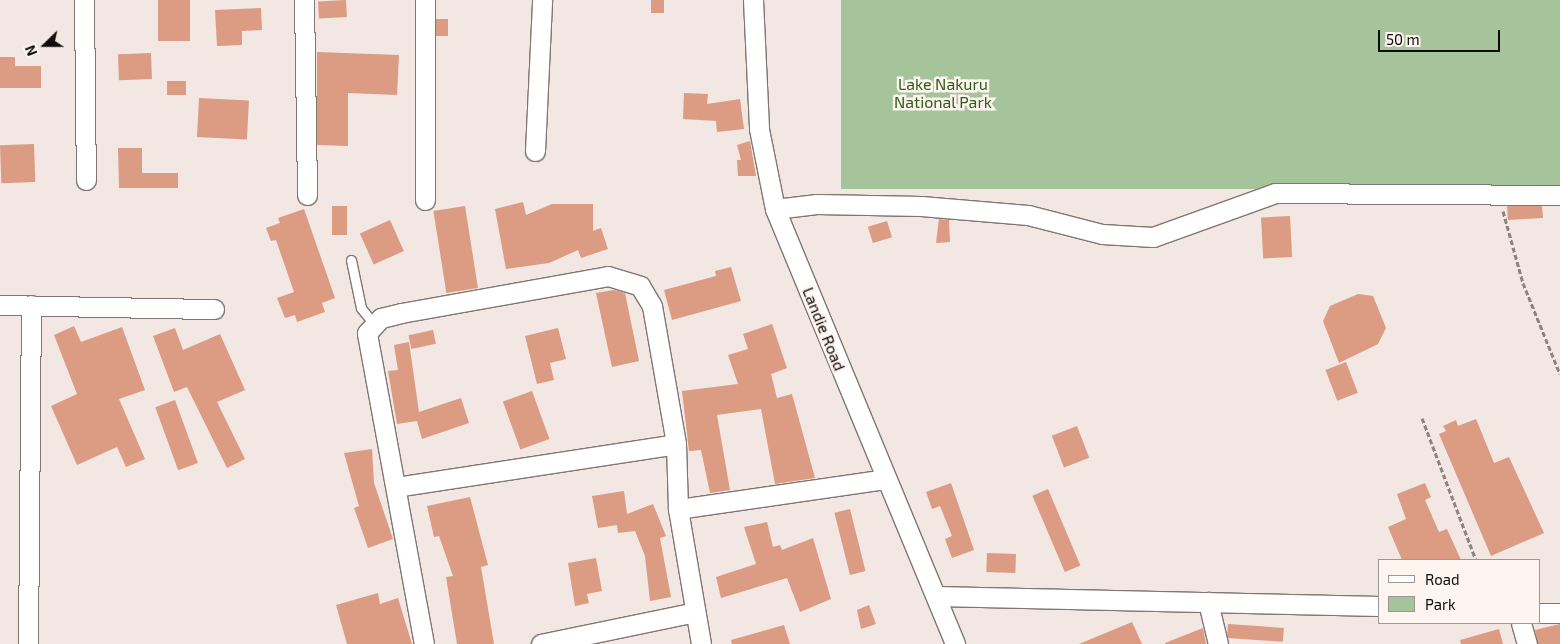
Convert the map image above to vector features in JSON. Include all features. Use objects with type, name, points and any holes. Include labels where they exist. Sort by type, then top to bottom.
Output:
[{"type":"street","points":[[84,0],[86,180]]},
{"type":"street","points":[[304,0],[307,194]]},
{"type":"street","points":[[425,0],[425,200]]},
{"type":"street","points":[[535,151],[542,0]]},
{"type":"street","name":"Landie Road","points":[[753,0],[759,129],[775,209],[955,644]]},
{"type":"street","points":[[775,209],[817,204],[921,206],[1028,215],[1102,234],[1153,237],[1275,193],[1560,195]]},
{"type":"street","points":[[424,644],[368,333],[373,323],[401,312],[608,276],[627,279],[640,286],[652,306],[676,444],[678,509],[702,644]]},
{"type":"street","points":[[0,305],[214,309]]},
{"type":"street","points":[[28,644],[31,305]]},
{"type":"street","points":[[396,487],[676,444]]},
{"type":"street","points":[[678,509],[886,479]]},
{"type":"street","points":[[936,596],[1378,606]]},
{"type":"street","points":[[1208,602],[1218,644]]},
{"type":"street","points":[[541,644],[695,612]]},
{"type":"street","points":[[1540,613],[1560,613]]},
{"type":"street","points":[[1522,624],[1527,644]]},
{"type":"lane","points":[[351,260],[361,308],[373,323]]},
{"type":"path","points":[[1503,195],[1502,220],[1509,244],[1560,374]]},
{"type":"path","points":[[1422,418],[1476,559]]},
{"type":"green space","name":"Lake Nakuru National Park","points":[[841,0],[1560,0],[1560,189],[841,189]]},
{"type":"building","points":[[158,0],[190,0],[190,41],[158,41]]},
{"type":"building","points":[[346,0],[347,17],[319,18],[318,1]]},
{"type":"building","points":[[651,0],[664,0],[664,13],[651,13]]},
{"type":"building","points":[[261,8],[262,30],[242,31],[242,45],[217,46],[215,10]]},
{"type":"building","points":[[436,19],[448,19],[448,36],[436,36]]},
{"type":"building","points":[[317,52],[399,55],[397,95],[348,93],[348,146],[317,145]]},
{"type":"building","points":[[151,53],[152,79],[119,80],[118,54]]},
{"type":"building","points":[[0,57],[15,57],[15,66],[41,66],[41,88],[0,88]]},
{"type":"building","points":[[167,81],[186,81],[186,95],[167,95]]},
{"type":"building","points":[[684,93],[708,94],[707,104],[740,99],[744,129],[717,132],[716,121],[683,119]]},
{"type":"building","points":[[199,98],[249,101],[247,140],[197,137]]},
{"type":"building","points":[[750,141],[756,176],[738,176],[737,160],[741,160],[737,145]]},
{"type":"building","points":[[34,144],[35,182],[1,183],[0,145]]},
{"type":"building","points":[[118,148],[142,148],[142,173],[178,173],[178,188],[119,188]]},
{"type":"building","points":[[523,202],[526,215],[552,204],[593,204],[593,231],[601,228],[608,249],[581,258],[578,250],[549,263],[506,269],[495,209]]},
{"type":"building","points":[[332,206],[347,206],[347,235],[332,235]]},
{"type":"building","points":[[465,206],[478,288],[446,293],[433,211]]},
{"type":"building","points":[[1507,206],[1542,206],[1543,218],[1508,220]]},
{"type":"building","points":[[304,209],[335,298],[322,303],[325,312],[297,322],[295,315],[285,318],[277,298],[294,292],[276,240],[271,241],[266,228],[280,223],[278,218]]},
{"type":"building","points":[[1290,216],[1292,257],[1263,258],[1261,218]]},
{"type":"building","points":[[939,219],[949,220],[950,242],[936,243]]},
{"type":"building","points":[[390,220],[404,251],[374,264],[360,233]]},
{"type":"building","points":[[887,221],[892,237],[873,243],[868,227]]},
{"type":"building","points":[[731,267],[741,301],[672,320],[664,290],[716,276],[715,271]]},
{"type":"building","points":[[614,290],[625,293],[639,361],[612,367],[596,293]]},
{"type":"building","points":[[1358,294],[1373,296],[1386,328],[1378,344],[1339,363],[1323,321],[1330,306]]},
{"type":"building","points":[[772,324],[787,368],[771,374],[777,398],[792,394],[815,478],[775,484],[761,409],[717,415],[730,490],[710,493],[701,450],[689,451],[682,391],[738,384],[728,355],[748,349],[743,334]]},
{"type":"building","points":[[74,326],[81,342],[122,327],[145,390],[119,399],[145,459],[126,467],[117,447],[77,465],[51,406],[77,394],[54,335]]},
{"type":"building","points":[[175,328],[183,350],[220,334],[245,390],[217,402],[245,459],[227,468],[187,387],[174,392],[153,336]]},
{"type":"building","points":[[558,328],[566,359],[550,363],[554,380],[537,384],[525,336]]},
{"type":"building","points":[[433,330],[436,344],[411,349],[409,335]]},
{"type":"building","points":[[409,342],[419,412],[461,398],[469,423],[422,439],[417,421],[397,424],[388,371],[398,370],[394,345]]},
{"type":"building","points":[[1346,362],[1358,393],[1337,401],[1325,370]]},
{"type":"building","points":[[532,391],[549,439],[520,450],[503,402]]},
{"type":"building","points":[[175,400],[198,463],[178,470],[155,407]]},
{"type":"building","points":[[1476,419],[1494,463],[1509,457],[1544,533],[1491,556],[1439,434],[1446,431],[1443,426],[1456,420],[1458,426]]},
{"type":"building","points":[[1077,426],[1089,458],[1064,467],[1052,436]]},
{"type":"building","points":[[372,449],[374,483],[393,539],[368,548],[354,508],[359,506],[344,453]]},
{"type":"building","points":[[951,483],[974,550],[952,558],[945,539],[952,536],[940,506],[932,509],[926,492]]},
{"type":"building","points":[[1425,483],[1431,497],[1425,500],[1439,532],[1447,529],[1461,559],[1402,559],[1388,527],[1406,519],[1397,494]]},
{"type":"building","points":[[1048,489],[1080,565],[1065,572],[1032,496]]},
{"type":"building","points":[[624,491],[627,514],[653,504],[666,536],[660,538],[671,597],[650,601],[645,556],[635,531],[618,533],[617,525],[598,528],[592,496]]},
{"type":"building","points":[[470,497],[488,565],[481,567],[494,644],[457,644],[446,577],[453,576],[439,536],[434,537],[427,506]]},
{"type":"building","points":[[850,509],[865,571],[850,575],[834,513]]},
{"type":"building","points":[[767,522],[773,547],[780,545],[782,550],[813,538],[831,599],[800,612],[787,578],[721,598],[716,577],[756,564],[744,527]]},
{"type":"building","points":[[987,553],[1016,554],[1015,573],[986,572]]},
{"type":"building","points":[[596,558],[602,591],[587,594],[589,603],[575,606],[568,563]]},
{"type":"building","points":[[378,593],[380,604],[398,598],[412,644],[347,644],[336,605]]},
{"type":"building","points":[[869,605],[876,624],[861,629],[857,610]]},
{"type":"building","points":[[1132,622],[1142,644],[1079,644]]},
{"type":"building","points":[[1228,624],[1284,628],[1283,642],[1227,638]]},
{"type":"building","points":[[1560,624],[1560,644],[1538,644],[1535,630]]},
{"type":"building","points":[[784,625],[790,644],[732,644],[731,640]]},
{"type":"building","points":[[1203,628],[1206,644],[1165,644],[1165,643]]},
{"type":"building","points":[[1499,629],[1503,644],[1461,644],[1460,640]]}]
